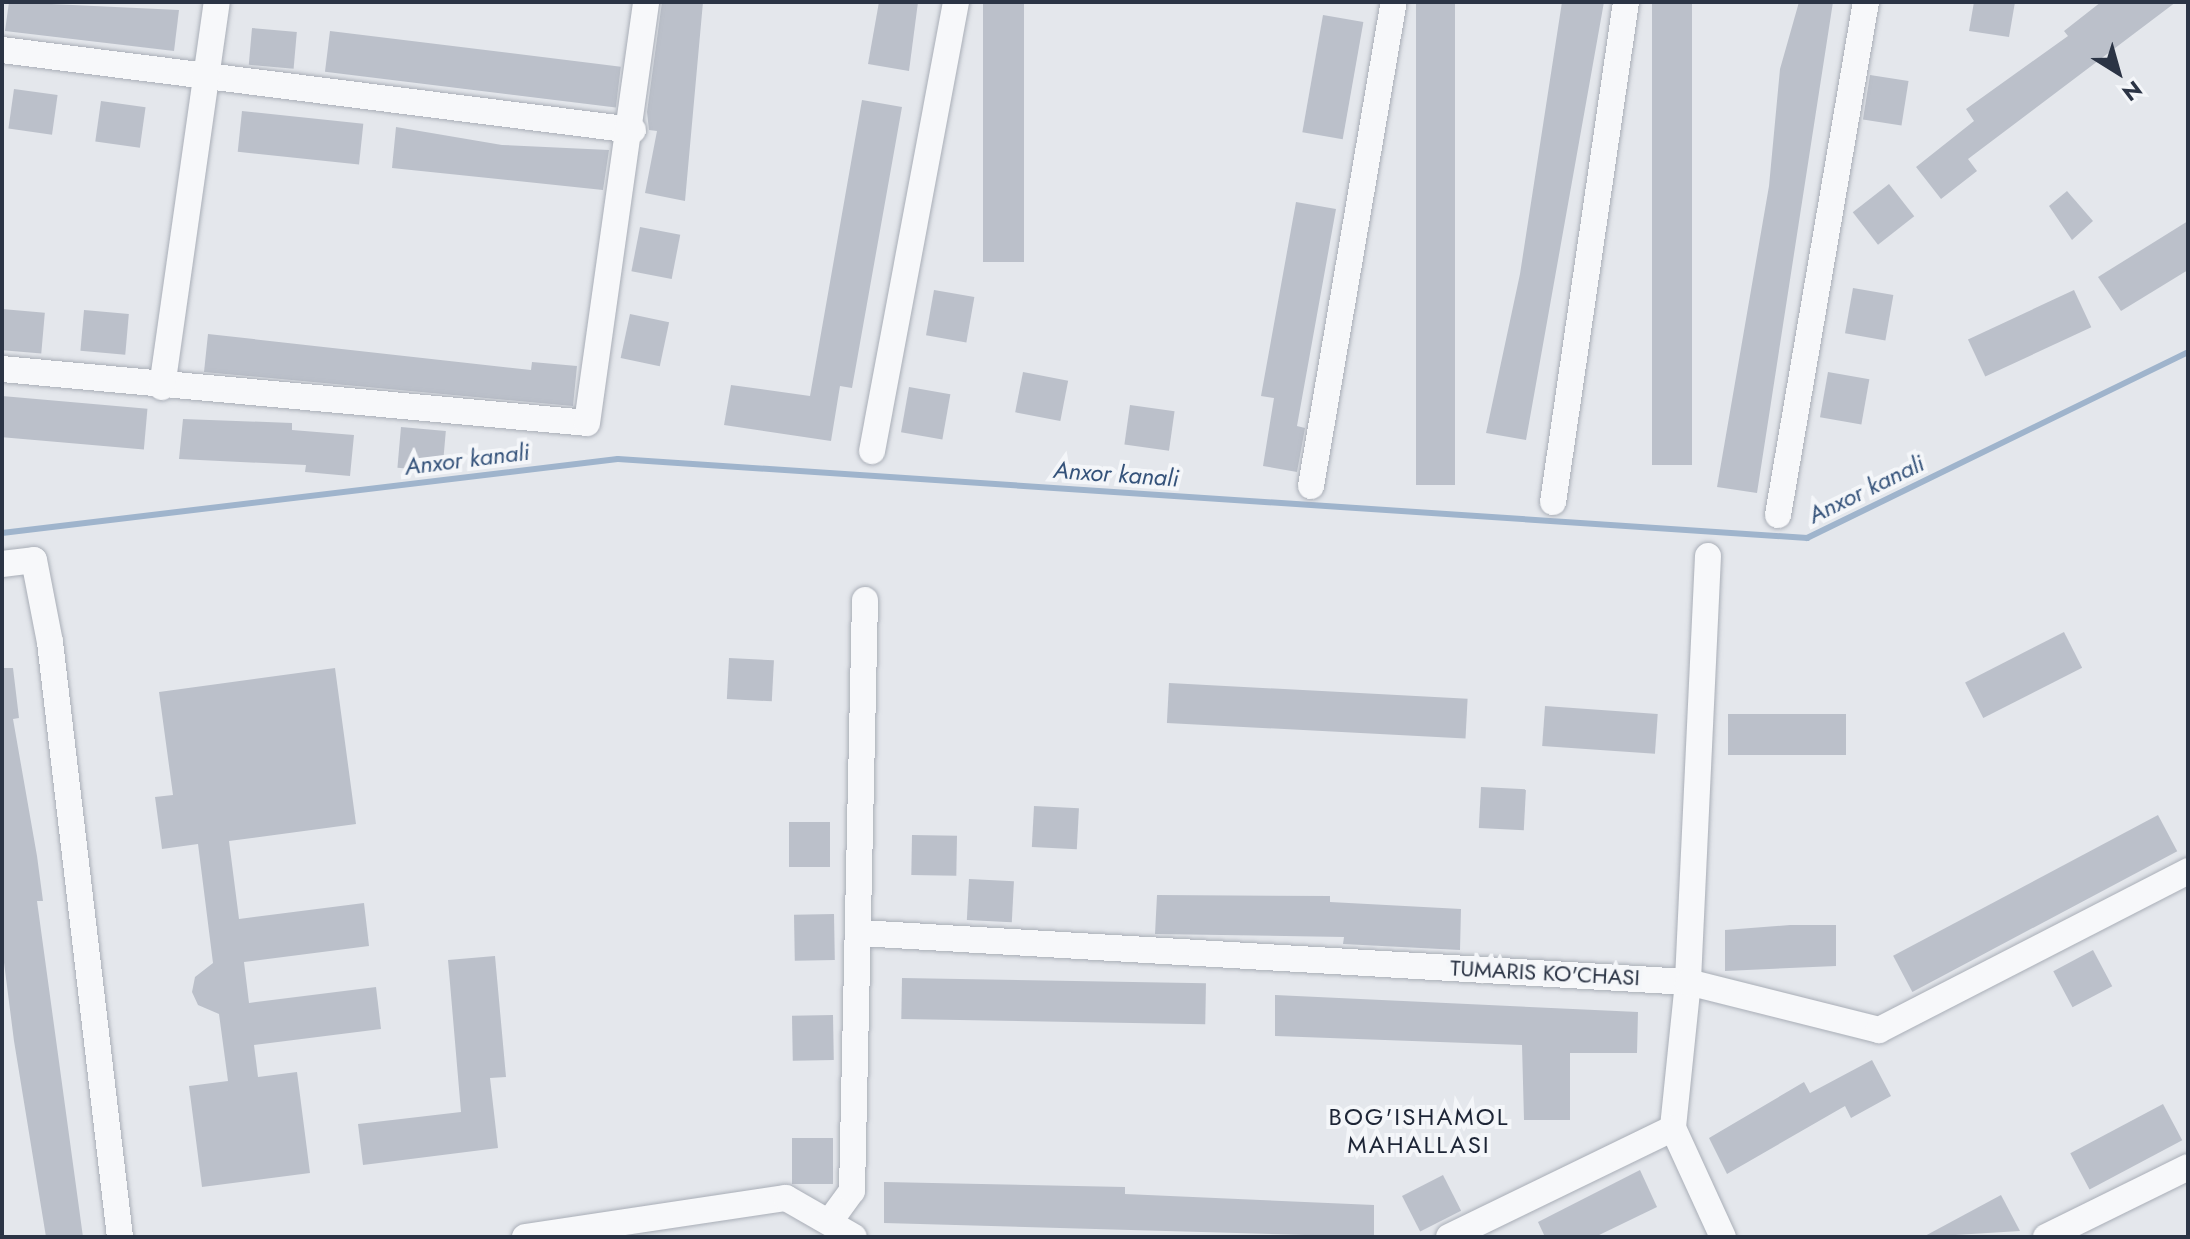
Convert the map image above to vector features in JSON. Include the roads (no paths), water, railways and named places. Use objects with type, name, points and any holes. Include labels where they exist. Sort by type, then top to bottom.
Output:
[{"type":"street","points":[[162,387],[203,74],[217,2]]},
{"type":"street","points":[[2,369],[162,387],[587,423],[633,130],[646,2]]},
{"type":"street","points":[[872,451],[956,2]]},
{"type":"street","points":[[1311,486],[1394,2]]},
{"type":"street","points":[[1553,502],[1626,2]]},
{"type":"street","points":[[1778,515],[1866,2]]},
{"type":"street","points":[[2,50],[633,130]]},
{"type":"street","points":[[1708,556],[1688,982],[1673,1128],[1723,1237]]},
{"type":"street","points":[[2,564],[34,560],[50,642],[120,1237]]},
{"type":"street","points":[[830,1221],[852,1191],[865,600]]},
{"type":"street","name":"TUMARIS KO'CHASI","points":[[860,933],[1688,982],[1879,1030],[2188,871]]},
{"type":"street","points":[[1449,1237],[1673,1128]]},
{"type":"street","points":[[2046,1237],[2188,1167]]},
{"type":"street","points":[[525,1237],[786,1198],[854,1237]]},
{"type":"waterway","name":"Anxor kanali","points":[[2,533],[618,459],[1807,538],[2188,352]]},
{"type":"district","name":"BOG'ISHAMOL MAHALLASI","points":[[1419,1131]]}]
